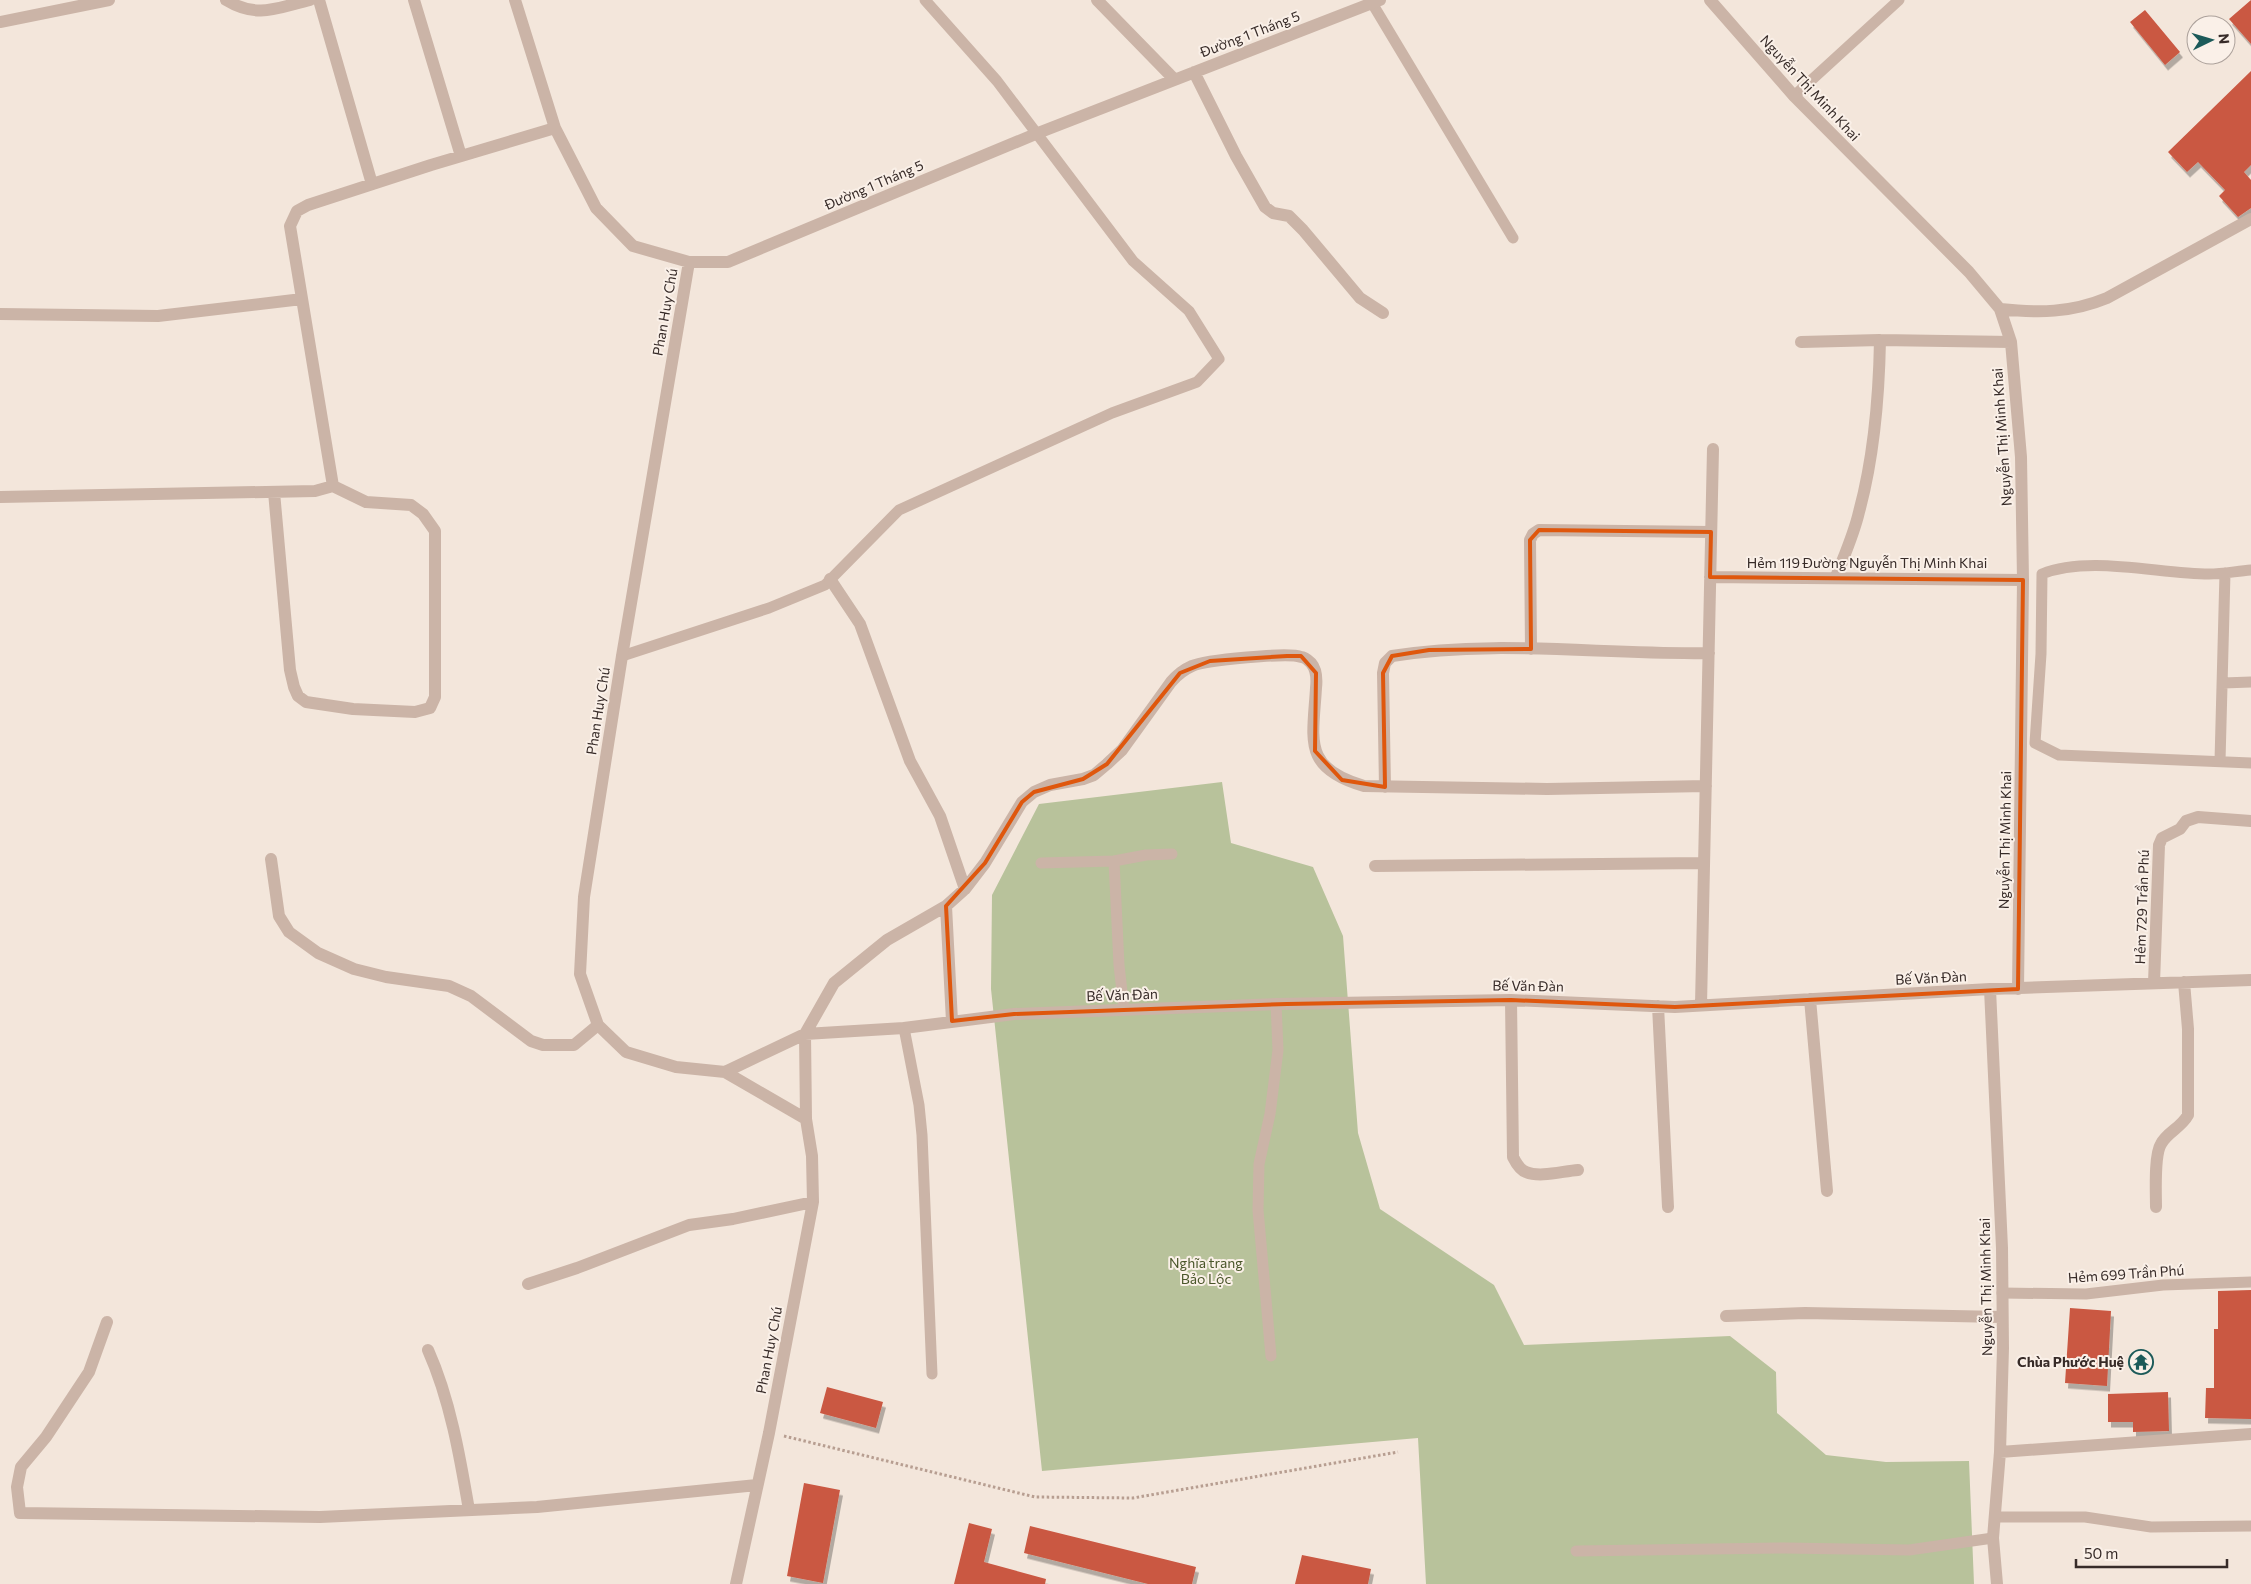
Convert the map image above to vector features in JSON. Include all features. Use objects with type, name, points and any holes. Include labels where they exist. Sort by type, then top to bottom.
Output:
[{"type":"street","points":[[0,22],[109,0]]},
{"type":"street","points":[[226,0],[240,9],[253,12],[310,0]]},
{"type":"street","points":[[319,0],[372,184]]},
{"type":"street","points":[[414,0],[461,156]]},
{"type":"street","name":"Đường 1 Tháng 5","points":[[515,0],[555,128],[596,208],[633,246],[689,262],[728,262],[1038,133],[1376,2]]},
{"type":"street","points":[[1097,0],[1174,79]]},
{"type":"street","name":"Nguyễn Thị Minh Khai","points":[[1710,0],[1794,96],[1969,272],[2000,309],[2011,342],[2021,457],[2024,580],[2018,989]]},
{"type":"street","points":[[1194,72],[1236,156],[1265,207],[1273,213],[1289,216],[1360,298],[1383,313]]},
{"type":"street","points":[[333,486],[290,226],[297,211],[308,205],[372,184],[555,128]]},
{"type":"street","points":[[2000,309],[2030,312],[2062,311],[2088,306],[2107,298],[2251,219]]},
{"type":"street","name":"Phan Huy Chú","points":[[689,262],[622,656],[584,897],[580,974],[598,1025],[626,1052],[676,1067],[725,1072]]},
{"type":"street","points":[[0,314],[158,316],[302,299]]},
{"type":"street","points":[[1801,342],[1880,340],[2011,342]]},
{"type":"street","points":[[1836,577],[1860,512],[1873,440],[1880,340]]},
{"type":"street","points":[[1702,1005],[1713,449]]},
{"type":"street","points":[[0,497],[316,491],[333,486],[366,502],[411,506],[424,514],[435,531],[435,697],[430,708],[415,712],[353,709],[306,702],[298,696],[290,670],[274,492]]},
{"type":"street","points":[[1531,649],[1530,540],[1533,534],[1539,530],[1711,532]]},
{"type":"street","name":"Hẻm 119 Đường Nguyễn Thị Minh Khai","points":[[1710,577],[2024,580]]},
{"type":"street","points":[[830,579],[860,624],[910,761],[940,816],[965,889]]},
{"type":"street","points":[[1385,787],[1383,673],[1385,663],[1392,656],[1429,650],[1531,649],[1649,654],[1709,653]]},
{"type":"street","points":[[725,1072],[805,1034],[834,983],[887,940],[946,906],[965,889],[986,862],[1022,802],[1034,792],[1050,785],[1094,775],[1122,750],[1175,677],[1192,666],[1210,661],[1287,656],[1301,656],[1311,662],[1316,673],[1312,737],[1315,751],[1326,766],[1342,780],[1364,786],[1547,790],[1706,786]]},
{"type":"street","name":"Hẻm 729 Trần Phú","points":[[2154,983],[2159,845],[2162,838],[2180,829],[2186,821],[2198,817],[2251,821]]},
{"type":"street","points":[[271,859],[279,916],[289,932],[318,953],[354,969],[449,986],[471,996],[530,1041],[543,1045],[574,1045],[598,1025]]},
{"type":"street","points":[[1375,866],[1704,863]]},
{"type":"street","points":[[946,906],[952,1021]]},
{"type":"street","name":"Bế Văn Đàn","points":[[805,1034],[904,1028],[1014,1014],[1276,1004],[1510,1000],[1658,1006],[1702,1005],[1990,990],[2251,980]]},
{"type":"street","points":[[2156,1207],[2156,1166],[2160,1144],[2183,1124],[2188,1115],[2188,1029],[2184,982]]},
{"type":"street","name":"Nguyễn Thị Minh Khai","points":[[1990,990],[2002,1293],[2000,1452],[1993,1538],[1997,1584]]},
{"type":"street","points":[[1810,999],[1827,1191]]},
{"type":"street","points":[[1510,1000],[1513,1157],[1519,1167],[1526,1172],[1541,1173],[1578,1170]]},
{"type":"street","points":[[1658,1006],[1668,1208]]},
{"type":"street","name":"Phan Huy Chú","points":[[736,1584],[769,1432],[813,1202],[812,1156],[806,1119],[805,1034]]},
{"type":"street","points":[[725,1072],[806,1119]]},
{"type":"street","points":[[528,1284],[577,1268],[689,1225],[733,1219],[813,1202]]},
{"type":"street","points":[[1726,1316],[1806,1313],[2002,1317]]},
{"type":"street","points":[[107,1322],[89,1372],[46,1437],[21,1467],[17,1487],[20,1513],[320,1517],[537,1507],[757,1485]]},
{"type":"street","points":[[428,1350],[437,1370],[446,1402],[469,1510]]},
{"type":"street","points":[[2000,1452],[2251,1434]]},
{"type":"lane","points":[[622,656],[769,608],[825,585],[899,510],[1112,413],[1197,382],[1218,360],[1189,311],[1133,261],[997,81],[925,0]]},
{"type":"lane","points":[[1794,96],[1899,0]]},
{"type":"lane","points":[[1376,2],[1512,238]]},
{"type":"lane","points":[[2251,570],[2209,574],[2110,566],[2056,568],[2042,574],[2041,654],[2035,744],[2059,755],[2251,763]]},
{"type":"lane","points":[[2220,762],[2225,572]]},
{"type":"lane","points":[[2223,683],[2251,682]]},
{"type":"lane","points":[[1041,863],[1114,861],[1172,854]]},
{"type":"lane","points":[[1114,861],[1119,965],[1124,1010]]},
{"type":"lane","points":[[1271,1356],[1258,1210],[1259,1164],[1270,1114],[1278,1050],[1276,1004]]},
{"type":"lane","points":[[904,1028],[919,1105],[922,1135],[932,1374]]},
{"type":"lane","name":"Hẻm 699 Trần Phú","points":[[2002,1293],[2086,1294],[2163,1285],[2251,1282]]},
{"type":"lane","points":[[1995,1517],[2085,1516],[2151,1527],[2251,1526]]},
{"type":"lane","points":[[1576,1551],[1785,1548],[1909,1550],[1993,1538]]},
{"type":"path","points":[[769,1432],[1035,1497],[1133,1498],[1398,1452]]},
{"type":"highlighted area","points":[[1539,530],[1711,532],[1710,577],[2023,580],[2018,989],[1675,1007],[1511,1000],[1287,1004],[1014,1014],[952,1021],[946,906],[985,863],[1022,802],[1034,792],[1083,779],[1107,764],[1180,673],[1210,661],[1287,656],[1301,656],[1316,673],[1315,751],[1342,780],[1385,787],[1383,673],[1392,656],[1429,650],[1531,649],[1530,540]]},
{"type":"green space","name":"Nghĩa trang Bảo Lộc","points":[[1222,782],[1231,843],[1313,867],[1343,936],[1358,1133],[1380,1209],[1494,1285],[1524,1345],[1730,1336],[1776,1372],[1777,1413],[1826,1455],[1886,1462],[1969,1461],[1974,1584],[1426,1584],[1418,1438],[1042,1471],[991,989],[992,895],[1039,804]]},
{"type":"building","points":[[2251,0],[2251,44],[2236,27],[2236,15],[2234,15]]},
{"type":"building","points":[[2145,10],[2180,52],[2165,65],[2130,22]]},
{"type":"building","points":[[2251,71],[2251,165],[2244,172],[2251,180],[2251,208],[2238,217],[2219,196],[2225,190],[2198,162],[2187,172],[2168,152]]},
{"type":"building","points":[[2251,1290],[2251,1419],[2205,1418],[2206,1388],[2214,1388],[2214,1329],[2218,1329],[2218,1291]]},
{"type":"building","points":[[2070,1308],[2111,1311],[2107,1386],[2065,1383]]},
{"type":"building","points":[[827,1387],[883,1402],[876,1428],[820,1413]]},
{"type":"building","points":[[2168,1392],[2169,1431],[2133,1432],[2133,1422],[2108,1422],[2108,1394]]},
{"type":"building","points":[[804,1483],[840,1490],[823,1583],[787,1576]]},
{"type":"building","points":[[969,1523],[992,1529],[984,1562],[1046,1579],[1045,1584],[954,1584]]},
{"type":"building","points":[[1030,1526],[1196,1567],[1192,1584],[1148,1584],[1024,1553]]},
{"type":"building","points":[[1302,1555],[1371,1569],[1368,1584],[1295,1584]]},
{"type":"place","name":"Chùa Phước Huệ","points":[[2141,1362]]}]
